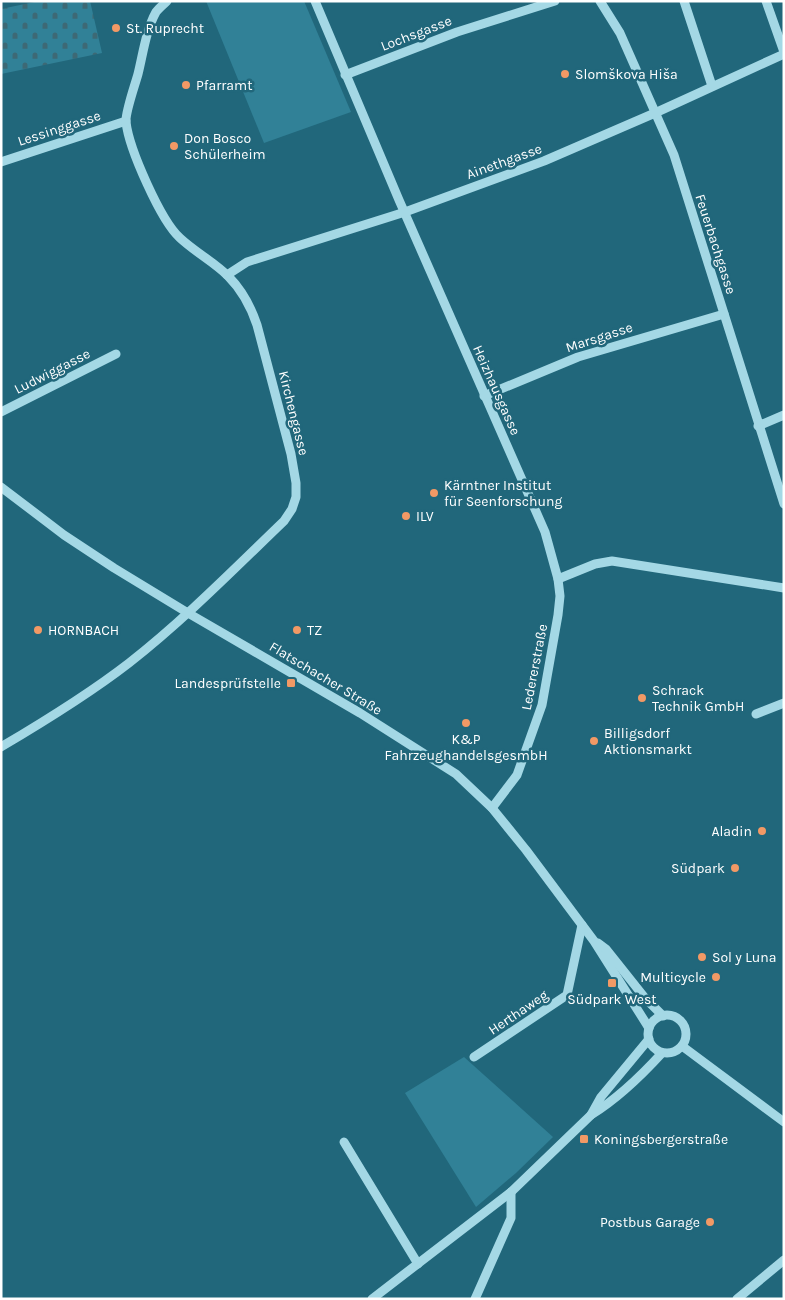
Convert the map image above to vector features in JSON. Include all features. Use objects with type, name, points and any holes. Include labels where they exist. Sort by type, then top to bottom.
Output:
[{"type":"street","name":"Kirchengasse","points":[[1,747],[55,715],[129,663],[188,613],[284,521],[292,509],[296,497],[296,483],[291,454],[257,324],[238,287],[227,275],[178,237],[170,226],[142,173],[126,121],[150,26],[157,11],[167,1]]},
{"type":"street","name":"Heizhausgasse","points":[[315,1],[398,200],[405,212],[545,532],[558,579]]},
{"type":"street","name":"Lochsgasse","points":[[346,75],[457,32],[555,1]]},
{"type":"street","name":"Feuerbachgasse","points":[[600,1],[620,33],[674,155],[784,504]]},
{"type":"street","points":[[684,1],[712,86]]},
{"type":"street","points":[[766,1],[784,53]]},
{"type":"street","name":"Ainethgasse","points":[[227,275],[247,262],[405,212],[544,162],[784,53]]},
{"type":"street","name":"Lessinggasse","points":[[1,162],[126,121]]},
{"type":"street","name":"Marsgasse","points":[[484,396],[578,357],[724,314]]},
{"type":"street","name":"Ludwiggasse","points":[[1,412],[116,354]]},
{"type":"street","points":[[758,426],[784,415]]},
{"type":"street","name":"Flatschacher Straße","points":[[1,487],[64,535],[114,568],[360,713],[456,774],[492,808],[526,850],[594,941],[649,1028]]},
{"type":"street","points":[[558,579],[595,564],[612,561],[784,588]]},
{"type":"street","name":"Ledererstraße","points":[[492,808],[517,775],[542,705],[558,615],[560,596],[558,579]]},
{"type":"street","points":[[756,714],[784,703]]},
{"type":"street","name":"Herthaweg","points":[[474,1057],[567,995],[582,926]]},
{"type":"street","name":"Flatschacher Straße","points":[[594,941],[606,949],[645,998],[663,1016]]},
{"type":"street","points":[[591,1115],[601,1097],[648,1040],[649,1028],[654,1020],[663,1016],[672,1016],[680,1020],[686,1030],[686,1038],[682,1046],[673,1053],[662,1053],[654,1048],[648,1040]]},
{"type":"street","points":[[682,1046],[784,1122]]},
{"type":"street","points":[[372,1299],[511,1192],[591,1115],[606,1106],[662,1053]]},
{"type":"street","points":[[344,1142],[418,1264]]},
{"type":"street","points":[[475,1299],[511,1218],[511,1192]]},
{"type":"street","points":[[737,1299],[784,1260]]},
{"type":"green space","points":[[39,1],[90,1],[102,53],[1,74],[1,9]]},
{"type":"green space","points":[[206,1],[304,1],[351,112],[264,143]]},
{"type":"green space","points":[[464,1057],[553,1137],[516,1173],[476,1207],[405,1093]]},
{"type":"place","name":"St. Ruprecht","points":[[116,28]]},
{"type":"place","name":"Slomškova Hiša","points":[[565,74]]},
{"type":"place","name":"Pfarramt","points":[[186,85]]},
{"type":"place","name":"Don Bosco Schülerheim","points":[[174,146]]},
{"type":"place","name":"Kärntner Institut für Seenforschung","points":[[434,493]]},
{"type":"place","name":"ILV","points":[[406,516]]},
{"type":"place","name":"HORNBACH","points":[[38,630]]},
{"type":"place","name":"TZ","points":[[297,630]]},
{"type":"place","name":"Landesprüfstelle","points":[[291,683]]},
{"type":"place","name":"Schrack Technik GmbH","points":[[642,698]]},
{"type":"place","name":"K&P FahrzeughandelsgesmbH","points":[[466,723]]},
{"type":"place","name":"Billigsdorf Aktionsmarkt","points":[[594,741]]},
{"type":"place","name":"Aladin","points":[[762,831]]},
{"type":"place","name":"Südpark","points":[[735,868]]},
{"type":"place","name":"Sol y Luna","points":[[702,957]]},
{"type":"place","name":"Multicycle","points":[[716,977]]},
{"type":"place","name":"Südpark West","points":[[612,983]]},
{"type":"place","name":"Koningsbergerstraße","points":[[584,1139]]},
{"type":"place","name":"Postbus Garage","points":[[710,1222]]}]
